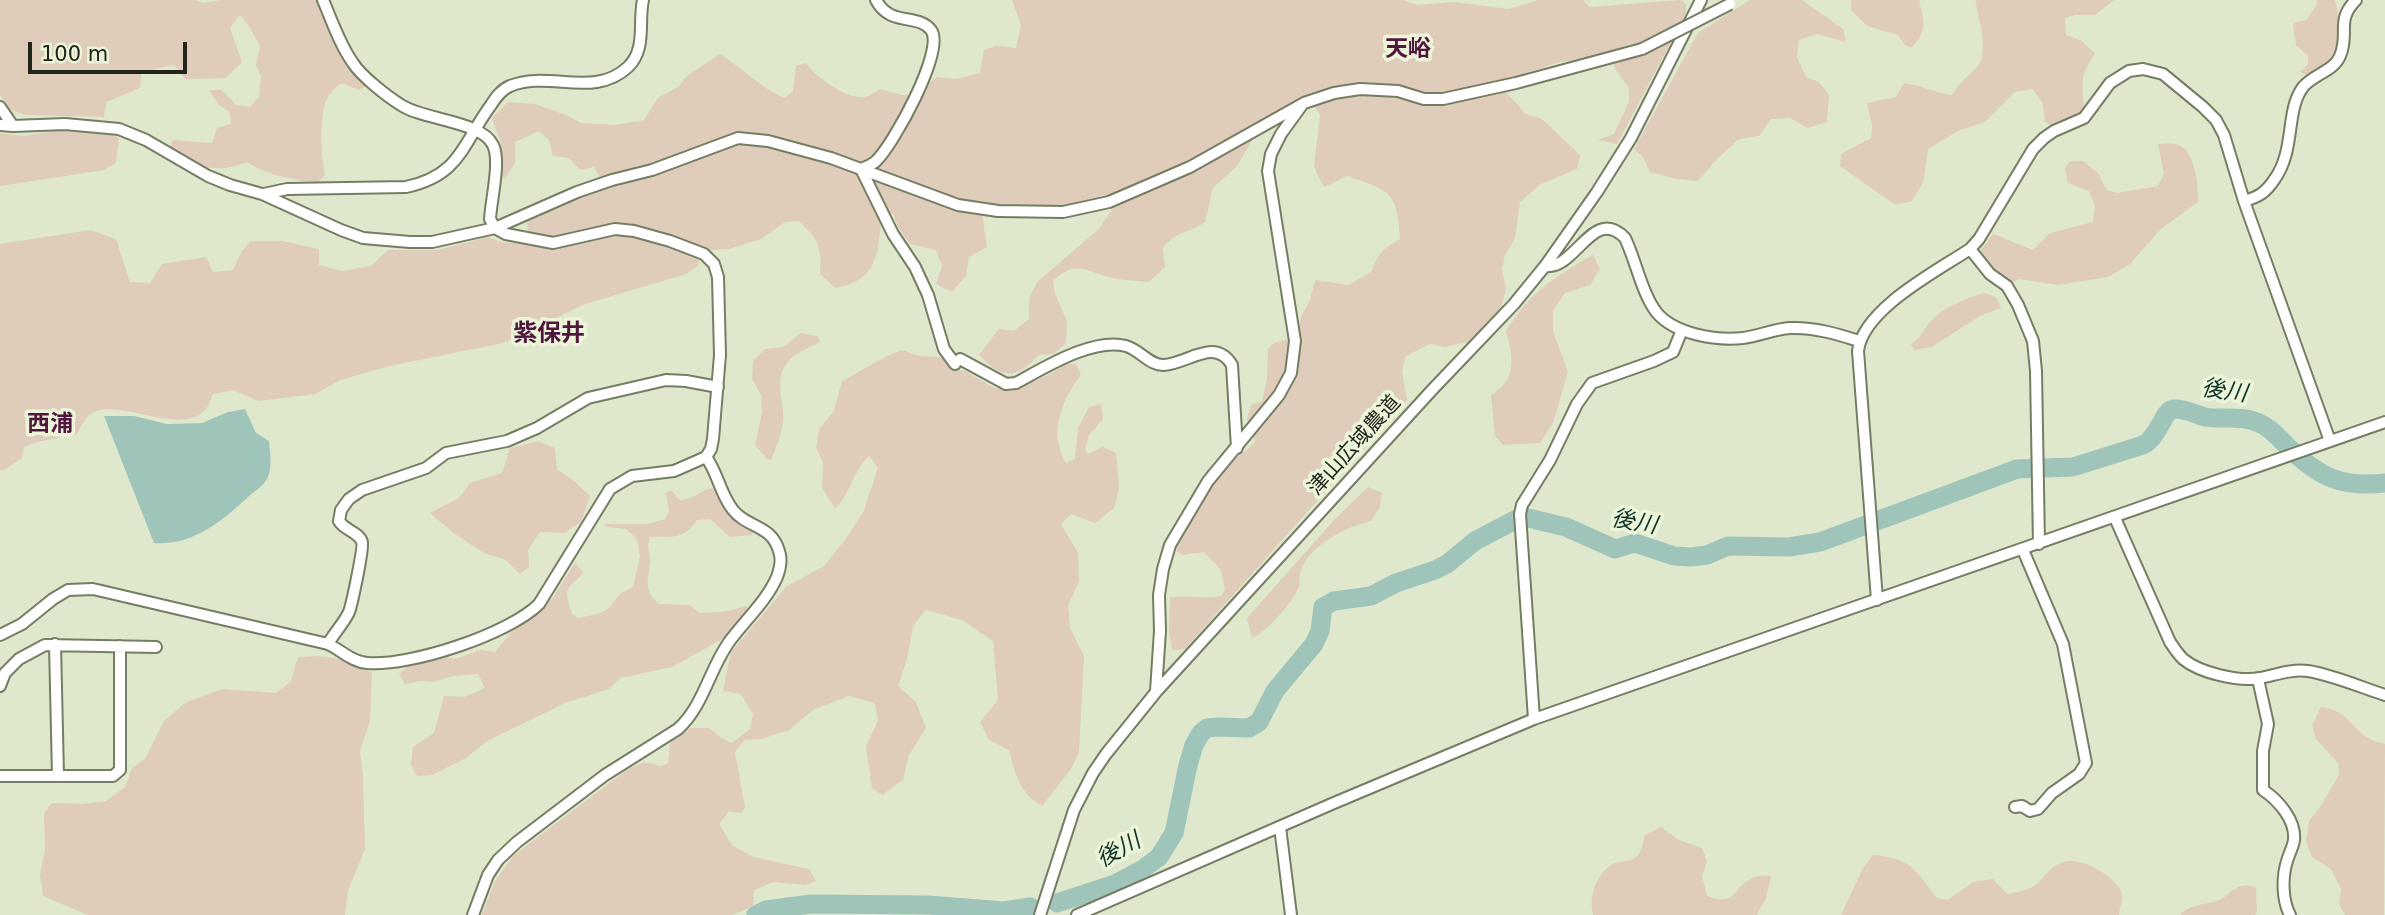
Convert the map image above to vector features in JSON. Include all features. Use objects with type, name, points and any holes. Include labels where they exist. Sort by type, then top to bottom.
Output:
[{"type":"street","points":[[0,635],[22,624],[52,598],[68,590],[93,589],[328,644],[364,663],[411,658],[471,641],[526,617],[539,604],[610,489],[632,476],[674,471],[706,457],[713,439],[719,387],[718,277],[714,264],[704,254],[634,231],[615,229],[553,243],[506,234],[495,228],[490,219],[496,156],[493,144],[485,135],[475,130],[411,111],[362,73],[354,65],[323,0]]},
{"type":"street","points":[[262,194],[286,189],[422,184],[450,168],[499,93],[510,86],[531,82],[599,83],[629,66],[641,38],[643,0]]},
{"type":"street","points":[[861,169],[877,161],[904,120],[921,84],[934,43],[934,35],[927,25],[896,18],[887,13],[876,0]]},
{"type":"street","name":"津山広域農道","points":[[1040,915],[1066,831],[1093,773],[1156,692],[1514,304],[1545,266],[1631,138],[1702,0]]},
{"type":"street","points":[[2244,201],[2264,193],[2287,160],[2297,99],[2304,87],[2340,57],[2344,17],[2356,0]]},
{"type":"street","points":[[0,125],[65,124],[119,130],[146,139],[230,186],[262,194],[341,230],[363,238],[410,242],[432,242],[495,228],[577,192],[652,170],[738,138],[804,150],[958,205],[998,211],[1063,212],[1108,202],[1190,167],[1304,103],[1334,93],[1360,89],[1398,92],[1424,99],[1443,99],[1516,83],[1642,49],[1734,2]]},
{"type":"street","points":[[1877,600],[1859,341],[1898,295],[1970,249],[1986,228],[2033,149],[2054,131],[2084,118],[2110,83],[2129,71],[2143,69],[2162,74],[2216,120],[2224,135],[2244,201],[2330,441]]},
{"type":"street","points":[[1156,692],[1159,596],[1163,569],[1171,545],[1208,481],[1279,395],[1291,373],[1295,341],[1268,171],[1271,154],[1281,134],[1304,103]]},
{"type":"street","points":[[0,107],[13,126]]},
{"type":"street","points":[[861,169],[893,234],[915,267],[928,295],[944,349],[958,361],[1006,384],[1016,383],[1080,351],[1117,345],[1127,346],[1162,365],[1206,352],[1221,353],[1227,356],[1232,365],[1237,448]]},
{"type":"street","points":[[1545,266],[1553,267],[1567,259],[1591,234],[1610,229],[1618,231],[1632,252],[1650,303],[1658,314],[1682,330],[1721,338],[1741,338],[1774,330],[1809,328],[1859,341]]},
{"type":"street","points":[[1970,249],[1990,274],[2007,286],[2033,341],[2036,370],[2039,544]]},
{"type":"street","points":[[1534,719],[1520,518],[1522,505],[1550,460],[1577,404],[1592,383],[1673,352],[1682,330]]},
{"type":"street","points":[[328,644],[349,612],[363,552],[362,542],[357,536],[343,528],[339,520],[341,510],[349,499],[362,490],[426,468],[446,453],[508,441],[537,428],[588,398],[666,380],[719,387]]},
{"type":"street","points":[[1077,915],[1534,719],[2385,422]]},
{"type":"street","points":[[473,915],[488,875],[517,842],[605,775],[678,729],[689,719],[729,642],[769,591],[778,574],[781,560],[772,538],[762,527],[742,519],[733,510],[706,457]]},
{"type":"street","points":[[2115,517],[2170,642],[2180,657],[2191,665],[2232,679],[2258,679],[2292,670],[2311,672],[2385,695]]},
{"type":"street","points":[[2015,807],[2022,806],[2029,811],[2038,809],[2052,793],[2079,774],[2086,763],[2063,644],[2023,550]]},
{"type":"street","points":[[55,644],[58,776]]},
{"type":"street","points":[[0,686],[5,673],[19,659],[46,645],[156,647]]},
{"type":"street","points":[[0,776],[113,776],[120,770],[120,646]]},
{"type":"street","points":[[2258,679],[2268,724],[2263,751],[2263,790],[2279,803],[2293,830],[2294,840],[2283,878],[2285,900],[2290,915]]},
{"type":"street","points":[[1280,827],[1291,915]]},
{"type":"shaded area","points":[[0,0],[195,0],[203,3],[220,0],[316,0],[351,69],[369,85],[359,90],[342,83],[329,95],[322,123],[325,175],[317,183],[272,174],[247,162],[225,168],[206,167],[170,148],[172,140],[212,143],[217,128],[231,124],[230,112],[219,105],[209,90],[222,90],[236,105],[250,107],[259,97],[261,77],[256,65],[260,46],[240,15],[230,28],[242,62],[226,78],[185,79],[174,65],[142,72],[140,88],[106,102],[104,117],[26,115],[11,110],[0,95]]},
{"type":"shaded area","points":[[1012,0],[1403,0],[1417,5],[1454,2],[1508,9],[1538,0],[1583,0],[1590,7],[1681,0],[1686,4],[1686,14],[1617,144],[1598,140],[1614,134],[1629,102],[1629,88],[1615,69],[1611,52],[1592,59],[1559,62],[1503,81],[1506,92],[1526,114],[1542,119],[1580,155],[1577,169],[1541,184],[1520,202],[1515,238],[1505,256],[1502,269],[1506,289],[1501,308],[1473,341],[1445,347],[1430,344],[1406,356],[1402,371],[1407,400],[1185,649],[1172,650],[1169,632],[1170,597],[1221,596],[1225,590],[1221,570],[1204,552],[1183,555],[1176,551],[1179,539],[1190,515],[1213,482],[1255,442],[1247,419],[1251,405],[1262,401],[1267,379],[1268,349],[1274,343],[1290,339],[1299,330],[1315,280],[1349,285],[1372,271],[1382,252],[1400,239],[1394,202],[1382,190],[1347,176],[1324,187],[1314,167],[1320,115],[1308,96],[1262,119],[1237,166],[1213,188],[1205,222],[1168,242],[1163,248],[1165,267],[1149,282],[1114,278],[1079,268],[1067,271],[1053,281],[1055,294],[1067,321],[1066,343],[1054,354],[1039,355],[1016,372],[995,369],[979,355],[999,329],[1014,331],[1029,319],[1029,298],[1038,281],[1099,229],[1115,205],[1104,195],[1068,206],[1022,209],[981,206],[987,247],[969,257],[966,276],[952,292],[936,284],[942,266],[936,250],[910,244],[898,227],[893,213],[881,223],[878,248],[866,274],[858,280],[835,288],[820,274],[820,251],[811,234],[799,221],[785,222],[761,239],[700,254],[698,266],[686,274],[585,304],[503,343],[390,366],[340,380],[315,394],[258,401],[233,390],[213,394],[206,409],[195,417],[181,420],[115,409],[100,410],[89,415],[77,434],[24,447],[22,458],[0,470],[0,244],[90,230],[116,239],[130,282],[150,283],[162,264],[206,257],[213,272],[233,270],[242,251],[251,241],[282,241],[319,249],[319,265],[342,271],[371,266],[388,250],[438,250],[488,237],[501,242],[517,243],[528,236],[527,219],[560,207],[603,184],[594,167],[580,170],[569,158],[553,156],[549,140],[539,131],[515,142],[515,163],[505,179],[499,172],[501,143],[492,118],[508,102],[535,104],[581,123],[615,125],[644,120],[658,98],[678,87],[687,76],[720,54],[784,98],[793,91],[796,66],[806,63],[824,81],[849,95],[865,97],[880,89],[902,95],[917,94],[937,77],[955,79],[980,73],[984,50],[996,46],[1016,48],[1021,25]]},
{"type":"shaded area","points":[[1750,0],[1802,0],[1843,29],[1846,42],[1817,34],[1799,40],[1797,57],[1806,77],[1819,82],[1829,95],[1827,122],[1808,128],[1790,118],[1771,119],[1759,136],[1739,139],[1698,181],[1650,172],[1643,157],[1634,149],[1698,33]]},
{"type":"shaded area","points":[[1851,0],[1919,0],[1923,20],[1920,36],[1911,48],[1905,45],[1898,35],[1867,26],[1851,10]]},
{"type":"shaded area","points":[[1975,0],[2114,0],[2095,15],[2065,18],[2066,35],[2080,40],[2095,53],[2083,78],[2084,110],[2077,118],[2055,127],[2045,122],[2043,104],[2033,89],[2015,92],[1985,122],[1958,131],[1928,149],[1923,183],[1911,202],[1894,204],[1840,166],[1841,154],[1871,138],[1872,126],[1867,103],[1896,97],[1904,83],[1952,95],[1978,66],[1983,43]]},
{"type":"shaded area","points":[[2316,0],[2335,0],[2340,24],[2333,53],[2328,61],[2309,76],[2300,72],[2308,65],[2308,56],[2296,45],[2293,23],[2306,20],[2317,5]]},
{"type":"shaded area","points":[[66,129],[104,132],[119,138],[116,163],[104,170],[0,186],[0,133],[24,136]]},
{"type":"shaded area","points":[[2158,144],[2175,144],[2187,152],[2194,168],[2198,202],[2161,229],[2130,264],[2108,277],[2058,285],[2019,279],[2012,283],[1991,268],[1978,254],[1993,234],[2033,250],[2050,233],[2093,222],[2095,206],[2089,191],[2068,183],[2065,169],[2070,161],[2083,161],[2098,173],[2107,190],[2117,193],[2158,186],[2164,174]]},
{"type":"shaded area","points":[[1593,255],[1600,269],[1590,285],[1565,293],[1553,310],[1553,331],[1568,372],[1553,423],[1540,443],[1503,445],[1495,436],[1491,395],[1505,383],[1511,368],[1511,350],[1506,332],[1523,307],[1544,287]]},
{"type":"shaded area","points":[[1984,293],[1996,297],[2001,308],[1980,316],[1931,347],[1914,350],[1911,344],[1941,312]]},
{"type":"shaded area","points":[[801,333],[818,336],[820,342],[791,358],[783,370],[780,383],[783,424],[771,460],[767,459],[755,445],[762,412],[761,395],[752,379],[753,361],[765,349],[783,347]]},
{"type":"shaded area","points":[[902,350],[919,356],[940,357],[957,370],[965,371],[994,388],[1012,391],[1067,364],[1076,364],[1081,375],[1059,418],[1058,440],[1066,463],[1075,459],[1078,428],[1089,407],[1101,404],[1103,419],[1089,435],[1085,449],[1088,454],[1103,447],[1116,453],[1119,489],[1114,508],[1095,523],[1071,514],[1061,524],[1078,553],[1079,581],[1068,606],[1070,628],[1084,656],[1079,752],[1071,769],[1042,806],[1028,796],[1016,775],[1009,750],[989,740],[980,722],[998,700],[993,641],[962,620],[926,610],[913,626],[907,659],[898,686],[916,702],[926,728],[909,755],[903,780],[882,795],[872,788],[866,746],[878,721],[875,703],[849,696],[813,710],[789,730],[761,739],[744,740],[735,752],[745,808],[741,813],[729,811],[719,824],[732,845],[753,857],[809,869],[816,881],[806,885],[774,882],[754,890],[753,906],[732,915],[482,915],[494,883],[513,856],[628,769],[645,762],[660,766],[668,764],[670,743],[691,728],[709,728],[732,743],[750,729],[753,714],[741,694],[723,691],[731,652],[786,587],[824,566],[844,541],[863,513],[878,468],[869,456],[835,508],[822,488],[823,462],[816,448],[819,429],[834,411],[842,381]]},
{"type":"shaded area","points":[[538,441],[555,448],[557,469],[590,496],[581,522],[564,533],[540,532],[528,550],[529,567],[520,574],[506,560],[484,553],[430,513],[459,498],[470,483],[502,473],[510,448]]},
{"type":"shaded area","points":[[1368,487],[1382,493],[1380,507],[1371,521],[1341,532],[1313,552],[1301,570],[1299,586],[1286,608],[1252,638],[1247,618],[1335,519]]},
{"type":"shaded area","points":[[713,488],[733,519],[753,530],[752,535],[730,537],[710,519],[697,520],[687,531],[677,536],[650,537],[648,589],[659,604],[690,605],[699,613],[723,612],[747,606],[744,616],[724,638],[672,667],[620,678],[609,689],[565,703],[487,741],[466,758],[432,775],[417,776],[411,765],[413,747],[434,733],[444,696],[464,697],[485,688],[478,674],[405,684],[399,674],[413,662],[444,657],[455,659],[480,650],[495,652],[513,630],[552,599],[575,563],[583,572],[568,591],[572,614],[578,618],[608,609],[620,594],[633,587],[640,557],[637,539],[626,529],[606,527],[604,524],[648,524],[665,519],[669,511],[666,493],[671,490],[679,500],[683,500]]},
{"type":"shaded area","points":[[317,656],[347,660],[372,673],[370,721],[360,751],[365,849],[348,891],[345,915],[88,915],[43,896],[40,875],[45,849],[44,813],[52,803],[83,804],[106,801],[125,787],[132,768],[145,759],[164,721],[185,703],[222,689],[276,693],[291,681],[298,657]]},
{"type":"shaded area","points":[[2321,707],[2337,711],[2368,738],[2385,744],[2384,915],[2345,915],[2339,904],[2341,889],[2331,869],[2312,857],[2306,841],[2309,821],[2339,775],[2338,763],[2316,739],[2312,726]]},
{"type":"shaded area","points":[[1661,827],[1679,840],[1702,848],[1707,861],[1702,877],[1707,896],[1717,899],[1730,898],[1754,877],[1771,876],[1766,898],[1757,915],[1593,915],[1593,894],[1601,875],[1611,865],[1637,856],[1645,835]]},
{"type":"shaded area","points":[[1873,855],[1905,863],[1917,873],[1937,898],[1948,900],[1973,882],[1993,879],[2007,894],[2024,890],[2038,883],[2059,864],[2079,862],[2106,874],[2119,887],[2122,902],[2119,915],[1841,915],[1863,868]]},
{"type":"shaded area","points":[[2246,885],[2256,888],[2255,915],[2180,915],[2192,907],[2221,899],[2236,888]]},
{"type":"water","points":[[245,409],[256,433],[269,441],[271,465],[265,482],[205,530],[181,541],[154,543],[104,416],[134,416],[167,424],[202,423],[228,412]]},
{"type":"waterway","name":"後川","points":[[1057,903],[1115,884],[1159,857],[1174,833],[1188,765],[1201,733],[1207,728],[1249,728],[1259,722],[1275,691],[1314,644],[1320,631],[1323,607],[1334,601],[1371,596],[1396,583],[1435,570],[1447,564],[1475,541],[1517,519],[1528,518],[1566,527],[1615,549],[1635,543],[1674,556],[1707,555],[1728,546],[1789,547],[1820,542],[2017,469],[2073,467],[2143,445],[2153,436],[2166,414],[2173,409],[2205,417],[2253,421],[2271,430],[2299,457],[2321,473],[2343,482],[2385,483]]},
{"type":"waterway","name":"後川","points":[[756,915],[766,910],[811,904],[928,905],[1004,911],[1030,907]]},
{"type":"district","name":"天峪","points":[[1408,50]]},
{"type":"district","name":"紫保井","points":[[549,335]]},
{"type":"district","name":"西浦","points":[[50,425]]}]
